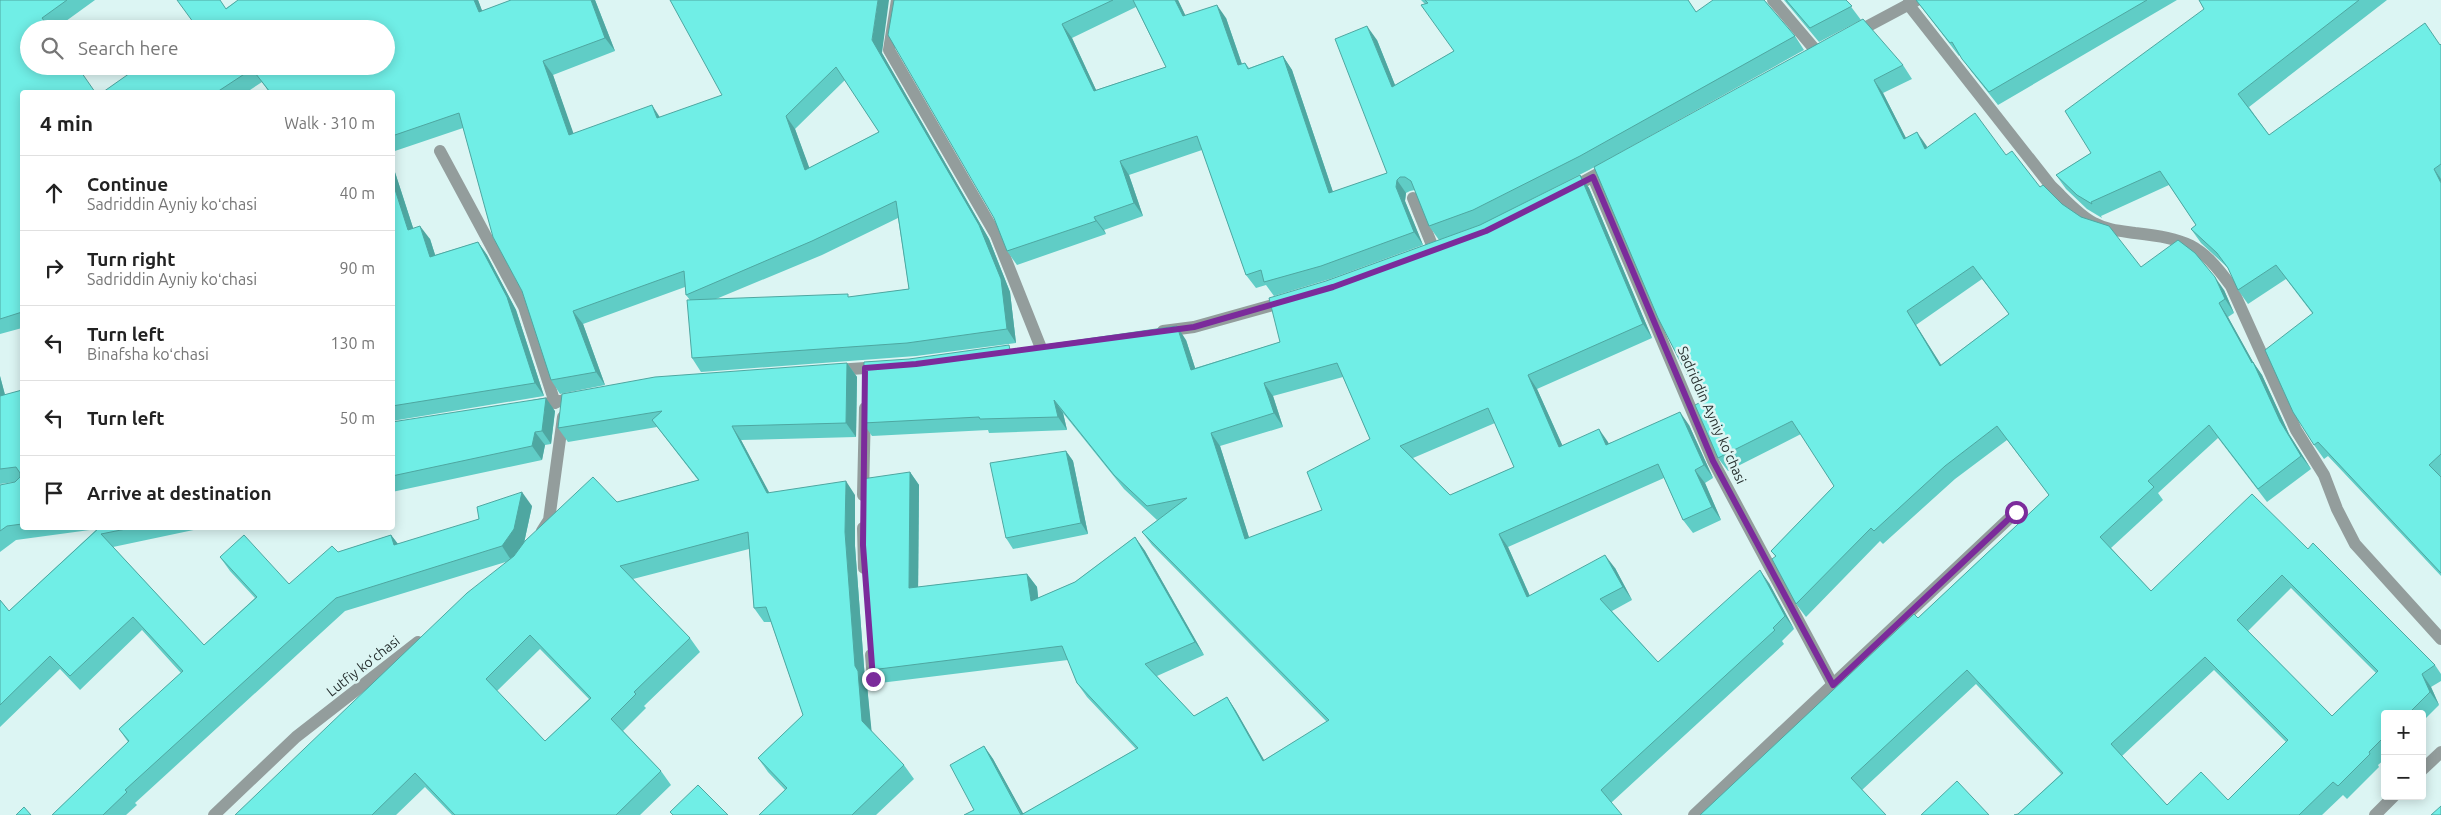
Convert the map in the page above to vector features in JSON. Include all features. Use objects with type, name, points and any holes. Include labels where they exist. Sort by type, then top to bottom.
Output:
[{"type":"street","points":[[897,0],[890,50],[996,235],[1041,348]]},
{"type":"street","points":[[1773,0],[1817,53]]},
{"type":"street","points":[[1842,39],[1912,2],[2050,186],[2073,207],[2093,223],[2112,230],[2174,238],[2192,245],[2219,269],[2231,286],[2296,430],[2324,474],[2337,509],[2355,544],[2441,639]]},
{"type":"street","points":[[440,151],[524,307],[560,402],[549,520],[534,542]]},
{"type":"street","points":[[1560,194],[1625,159]]},
{"type":"street","name":"Sadriddin Ayniy koʻchasi","points":[[1593,177],[1713,461],[1833,685]]},
{"type":"street","points":[[1413,198],[1434,250]]},
{"type":"street","points":[[1146,334],[1194,327],[1296,298]]},
{"type":"street","points":[[826,371],[865,373],[891,366]]},
{"type":"street","points":[[516,409],[593,395]]},
{"type":"street","points":[[865,397],[863,511],[866,584]]},
{"type":"street","points":[[1694,815],[2016,512]]},
{"type":"street","name":"Lutfiy koʻchasi","points":[[214,815],[296,737],[427,635]]},
{"type":"street","points":[[870,641],[873,679]]},
{"type":"street","points":[[2426,766],[2441,752]]},
{"type":"street","points":[[2375,815],[2390,800]]},
{"type":"building","points":[[0,0],[67,0],[42,18],[43,20],[20,20],[20,75],[83,75],[94,90],[20,90],[20,313],[0,319]]},
{"type":"building","points":[[177,0],[220,0],[226,9],[238,0],[474,0],[479,12],[511,0],[591,0],[605,38],[543,61],[569,135],[652,105],[657,118],[722,95],[670,0],[878,0],[872,40],[979,225],[1001,279],[1007,329],[907,343],[692,358],[687,300],[848,294],[848,297],[909,289],[896,201],[812,241],[686,295],[684,271],[573,311],[596,372],[551,380],[522,291],[493,237],[459,113],[395,135],[395,90],[268,90],[257,75],[395,75],[395,20],[192,20]],"holes":[[[836,67],[879,132],[805,170],[786,116]]]},
{"type":"building","points":[[894,0],[1113,0],[1062,24],[1094,91],[1166,67],[1133,0],[1175,0],[1183,16],[1217,5],[1238,65],[1245,63],[1248,69],[1283,56],[1329,193],[1387,173],[1335,39],[1367,26],[1392,87],[1454,51],[1421,5],[1428,3],[1425,0],[1688,0],[1696,12],[1713,0],[1764,0],[1795,36],[1580,156],[1473,210],[1429,226],[1411,181],[1405,177],[1400,177],[1397,180],[1396,187],[1414,232],[1321,266],[1264,282],[1261,270],[1246,275],[1197,136],[1120,161],[1134,203],[1094,217],[1096,221],[1007,251],[994,218],[888,35]]},
{"type":"building","points":[[1786,0],[1846,0],[1852,6],[1810,28]]},
{"type":"building","points":[[1916,0],[2147,0],[1989,92],[1962,59],[1952,42],[1950,43]]},
{"type":"building","points":[[2199,0],[2359,0],[2238,94],[2269,135],[2425,23],[2441,44],[2441,164],[2434,169],[2441,183],[2441,454],[2429,465],[2441,477],[2441,573],[2318,442],[2314,445],[2293,412],[2265,350],[2313,313],[2276,265],[2238,290],[2228,268],[2217,253],[2191,229],[2196,225],[2160,171],[2091,202],[2092,204],[2077,195],[2056,175],[2091,153],[2065,111],[2204,9]]},
{"type":"building","points":[[1863,19],[1903,65],[1874,80],[1904,139],[1917,132],[1925,149],[1975,113],[2006,155],[2012,151],[2040,187],[2043,185],[2062,204],[2081,217],[2109,226],[2141,267],[2178,240],[2195,253],[2215,277],[2225,299],[2219,303],[2253,362],[2280,421],[2301,456],[2258,489],[2209,425],[2148,481],[2154,487],[2100,537],[2151,591],[2252,494],[2308,549],[2313,543],[2435,665],[2422,674],[2430,692],[2412,710],[2381,710],[2381,740],[2369,752],[2370,754],[2338,786],[2333,782],[2299,815],[2014,815],[2018,814],[2063,773],[1967,670],[1851,778],[1886,815],[1700,815],[1914,614],[1918,618],[2049,495],[1997,426],[1945,466],[1874,531],[1871,528],[1796,604],[1772,559],[1776,556],[1771,551],[1834,486],[1792,421],[1718,458],[1695,405],[1701,402],[1658,318],[1594,167]],"holes":[[[1973,266],[2009,314],[1940,366],[1907,311]],[[2282,575],[2378,671],[2332,716],[2237,620]],[[2205,657],[2288,740],[2228,800],[2201,772],[2167,805],[2111,744]]]},
{"type":"building","points":[[127,75],[243,75],[220,90],[106,90]]},
{"type":"building","points":[[1580,175],[1643,324],[1528,375],[1559,447],[1599,429],[1606,445],[1680,412],[1704,465],[1695,470],[1712,507],[1683,520],[1658,464],[1499,534],[1527,597],[1605,555],[1623,587],[1600,599],[1658,662],[1760,570],[1785,616],[1773,628],[1775,630],[1601,790],[1622,815],[1021,815],[1138,748],[1077,683],[1062,646],[871,670],[862,531],[862,479],[910,472],[909,588],[1027,574],[1031,601],[1075,582],[1135,537],[1195,642],[1145,664],[1194,716],[1227,697],[1263,761],[1329,720],[1142,532],[1187,498],[1147,506],[1114,475],[1054,400],[1058,417],[980,419],[979,417],[863,423],[864,362],[909,359],[1009,345],[1010,350],[1177,326],[1191,370],[1280,342],[1269,298],[1326,281],[1480,225]],"holes":[[[1337,363],[1370,439],[1307,472],[1322,510],[1245,539],[1211,433],[1274,413],[1264,383]],[[1488,408],[1514,467],[1450,495],[1400,446]]]},
{"type":"building","points":[[395,189],[408,230],[420,226],[430,257],[478,242],[507,297],[535,383],[395,406]]},
{"type":"building","points":[[847,363],[846,423],[732,426],[767,493],[846,481],[845,532],[855,666],[858,671],[862,721],[904,765],[852,815],[759,815],[787,788],[758,758],[803,715],[766,607],[754,608],[748,532],[620,566],[690,638],[634,692],[636,694],[611,719],[661,771],[616,815],[455,815],[415,773],[372,815],[235,815],[467,593],[514,556],[525,541],[593,477],[617,502],[699,480],[652,420],[662,411],[558,428],[562,394],[655,377]],"holes":[[[530,635],[591,698],[545,741],[486,679]]]},
{"type":"building","points":[[20,391],[20,473],[16,467],[0,469],[0,396]]},
{"type":"building","points":[[546,398],[542,431],[535,432],[532,446],[395,475],[395,422]]},
{"type":"building","points":[[1066,451],[1081,523],[1006,538],[990,463]]},
{"type":"building","points":[[20,477],[20,524],[7,526],[0,531],[0,485],[15,482]]},
{"type":"building","points":[[522,492],[514,529],[502,546],[336,598],[125,790],[127,792],[103,815],[52,815],[129,741],[119,729],[183,671],[133,617],[70,676],[50,656],[0,705],[0,600],[9,611],[97,530],[121,530],[101,534],[204,645],[257,597],[220,557],[244,535],[289,584],[332,546],[338,552],[391,535],[394,545],[479,519],[477,507]]},
{"type":"building","points":[[984,746],[1021,815],[964,815],[974,810],[950,765]]},
{"type":"building","points":[[1957,781],[1989,815],[1921,815]]},
{"type":"building","points":[[698,785],[728,815],[673,815],[670,812]]},
{"type":"building","points":[[2441,806],[2441,815],[2431,815]]},
{"type":"building","points":[[24,807],[31,815],[16,815]]},
{"type":"route","points":[[873,679],[863,545],[865,368],[916,364],[1194,327],[1333,287],[1486,231],[1593,177],[1713,461],[1833,685],[2016,512]]}]
